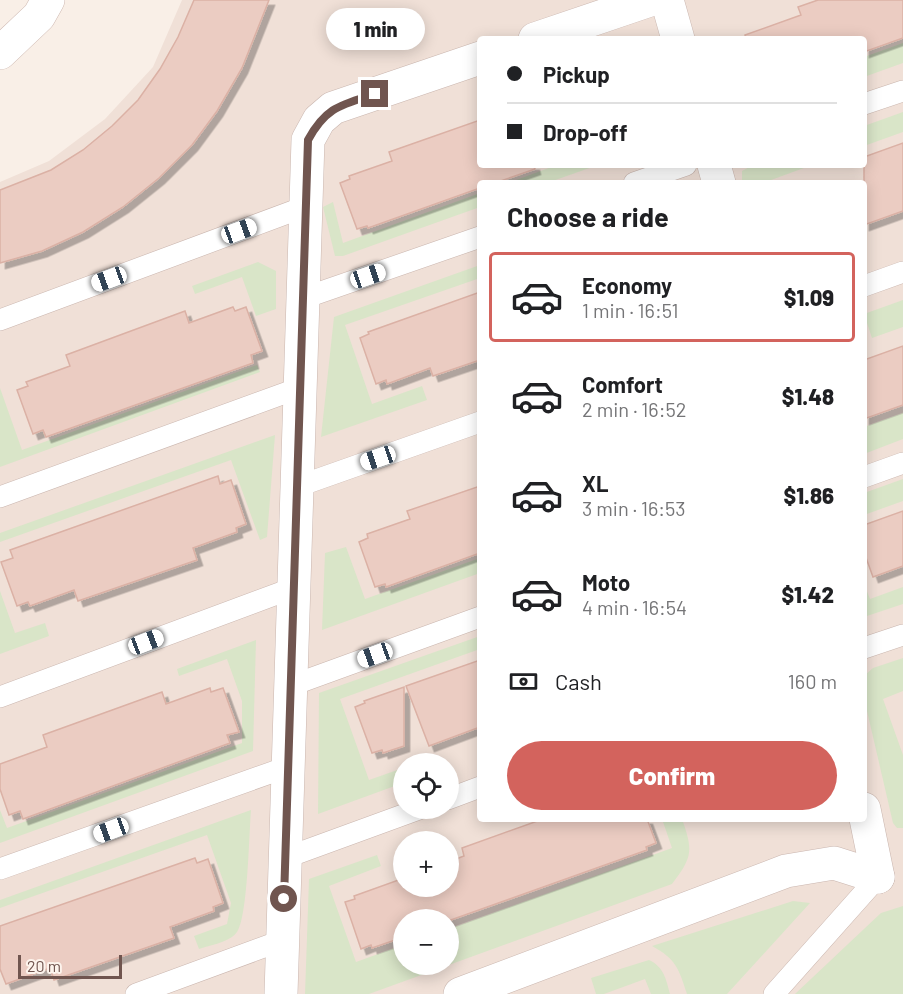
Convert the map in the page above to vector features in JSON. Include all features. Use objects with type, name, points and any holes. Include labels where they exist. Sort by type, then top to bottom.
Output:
[{"type":"street","points":[[0,53],[39,16],[48,0]]},
{"type":"street","points":[[544,36],[650,0]]},
{"type":"street","points":[[667,0],[677,36]]},
{"type":"street","points":[[281,994],[301,299],[308,140],[319,120],[333,108],[477,59]]},
{"type":"street","points":[[867,816],[891,873]]},
{"type":"street","points":[[460,994],[786,871],[834,863],[891,873]]},
{"type":"lane","points":[[867,103],[903,91]]},
{"type":"lane","points":[[643,180],[677,168]]},
{"type":"lane","points":[[0,320],[304,207]]},
{"type":"lane","points":[[301,299],[477,238]]},
{"type":"lane","points":[[867,285],[903,272]]},
{"type":"lane","points":[[0,497],[299,388]]},
{"type":"lane","points":[[296,487],[477,423]]},
{"type":"lane","points":[[867,476],[903,463]]},
{"type":"lane","points":[[0,697],[293,588]]},
{"type":"lane","points":[[290,686],[477,618]]},
{"type":"lane","points":[[867,647],[903,635]]},
{"type":"lane","points":[[0,869],[288,767]]},
{"type":"lane","points":[[459,795],[477,789]]},
{"type":"lane","points":[[285,858],[393,819]]},
{"type":"lane","points":[[774,994],[891,873]]},
{"type":"lane","points":[[136,994],[283,940]]},
{"type":"shaded area","points":[[182,0],[903,0],[903,994],[0,994],[0,182],[49,161],[105,119],[153,67]]},
{"type":"green space","points":[[903,43],[903,63],[867,76],[867,56]]},
{"type":"green space","points":[[903,112],[903,132],[867,145],[867,125]]},
{"type":"green space","points":[[549,168],[590,168],[556,180],[516,180]]},
{"type":"green space","points":[[748,168],[804,168],[771,180],[742,180],[742,171]]},
{"type":"green space","points":[[477,194],[477,208],[343,256],[335,256],[323,207],[333,202],[343,243]]},
{"type":"green space","points":[[258,262],[276,271],[276,309],[256,316],[242,277],[195,294],[192,286]]},
{"type":"green space","points":[[477,266],[477,279],[345,325],[372,404],[422,386],[427,400],[321,437],[334,317]]},
{"type":"green space","points":[[903,300],[903,327],[872,338],[867,323],[867,313]]},
{"type":"green space","points":[[257,365],[260,372],[0,467],[0,388],[22,450]]},
{"type":"green space","points":[[903,413],[903,439],[867,453],[867,426]]},
{"type":"green space","points":[[275,435],[267,537],[260,540],[231,460],[0,542],[0,533]]},
{"type":"green space","points":[[903,479],[903,501],[867,514],[867,492]]},
{"type":"green space","points":[[346,547],[365,599],[477,559],[477,574],[322,630],[325,553]]},
{"type":"green space","points":[[903,587],[903,604],[867,616],[867,592],[870,599]]},
{"type":"green space","points":[[0,591],[15,633],[45,623],[49,636],[0,654]]},
{"type":"green space","points":[[477,637],[477,650],[340,699],[369,780],[393,772],[393,787],[318,814],[319,693]]},
{"type":"green space","points":[[256,640],[253,751],[0,843],[0,810],[7,828],[242,743],[242,701],[227,659],[179,676],[177,669]]},
{"type":"green space","points":[[903,658],[903,691],[883,699],[903,755],[903,828],[897,828],[893,823],[867,711],[867,673],[873,668]]},
{"type":"green space","points":[[251,810],[246,893],[241,923],[234,935],[220,943],[199,949],[194,936],[227,924],[231,903],[207,835],[0,908],[0,900]]},
{"type":"green space","points":[[663,822],[683,822],[688,838],[689,853],[684,867],[672,884],[459,961],[459,925],[672,848]]},
{"type":"green space","points":[[377,855],[381,866],[329,886],[356,962],[393,949],[393,975],[421,975],[369,994],[305,994],[309,879]]},
{"type":"green space","points":[[793,901],[810,903],[727,994],[687,994],[682,978],[672,960],[652,946]]},
{"type":"green space","points":[[903,906],[903,994],[795,994],[881,913]]},
{"type":"green space","points":[[649,960],[658,966],[666,978],[670,994],[651,994],[645,979],[604,994],[596,994],[591,978]]},
{"type":"building","points":[[194,0],[269,0],[242,68],[217,111],[192,145],[159,178],[123,207],[83,232],[42,251],[0,263],[0,190],[51,170],[83,150],[112,126],[138,100],[160,69],[178,37]]},
{"type":"building","points":[[818,0],[903,0],[903,38],[867,51],[867,36],[745,36],[801,15],[798,7]]},
{"type":"building","points":[[477,121],[477,168],[535,169],[504,180],[477,180],[477,189],[368,228],[367,226],[357,229],[340,183],[350,179],[349,176],[392,161],[389,152]]},
{"type":"building","points":[[903,143],[903,211],[867,224],[867,180],[864,180],[864,168],[867,168],[867,156]]},
{"type":"building","points":[[477,293],[477,361],[433,376],[430,368],[387,384],[386,380],[376,384],[360,338],[369,334],[368,332]]},
{"type":"building","points":[[233,307],[235,311],[246,307],[262,351],[251,355],[253,363],[46,437],[43,430],[33,434],[17,390],[28,386],[26,382],[70,366],[66,355],[185,311],[189,323]]},
{"type":"building","points":[[903,346],[903,405],[867,418],[867,359]]},
{"type":"building","points":[[218,476],[220,484],[231,480],[246,524],[236,528],[237,532],[193,548],[197,560],[78,601],[74,590],[30,606],[28,602],[17,606],[1,562],[13,558],[10,550]]},
{"type":"building","points":[[477,487],[477,554],[386,587],[385,584],[375,587],[359,542],[368,538],[367,534],[410,519],[407,511]]},
{"type":"building","points":[[903,511],[903,566],[873,577],[867,560],[867,524]]},
{"type":"building","points":[[477,661],[477,728],[429,746],[406,686]]},
{"type":"building","points":[[404,687],[404,746],[383,753],[382,750],[372,753],[355,707],[365,703],[364,701]]},
{"type":"building","points":[[210,688],[211,692],[223,688],[239,732],[227,735],[230,743],[23,819],[20,811],[9,815],[0,789],[0,764],[47,747],[43,735],[162,692],[166,704]]},
{"type":"building","points":[[535,822],[648,822],[656,843],[646,847],[647,850],[459,917],[459,909],[393,909],[393,941],[361,949],[345,902],[355,899],[354,896],[393,882],[393,897],[459,897],[459,858],[464,856],[462,848]]},
{"type":"building","points":[[195,858],[197,863],[208,859],[223,903],[213,907],[214,911],[170,927],[174,938],[54,980],[50,968],[6,984],[0,969],[0,926]]},
{"type":"route","points":[[284,899],[303,230],[308,140],[319,120],[333,108],[375,94]]}]
